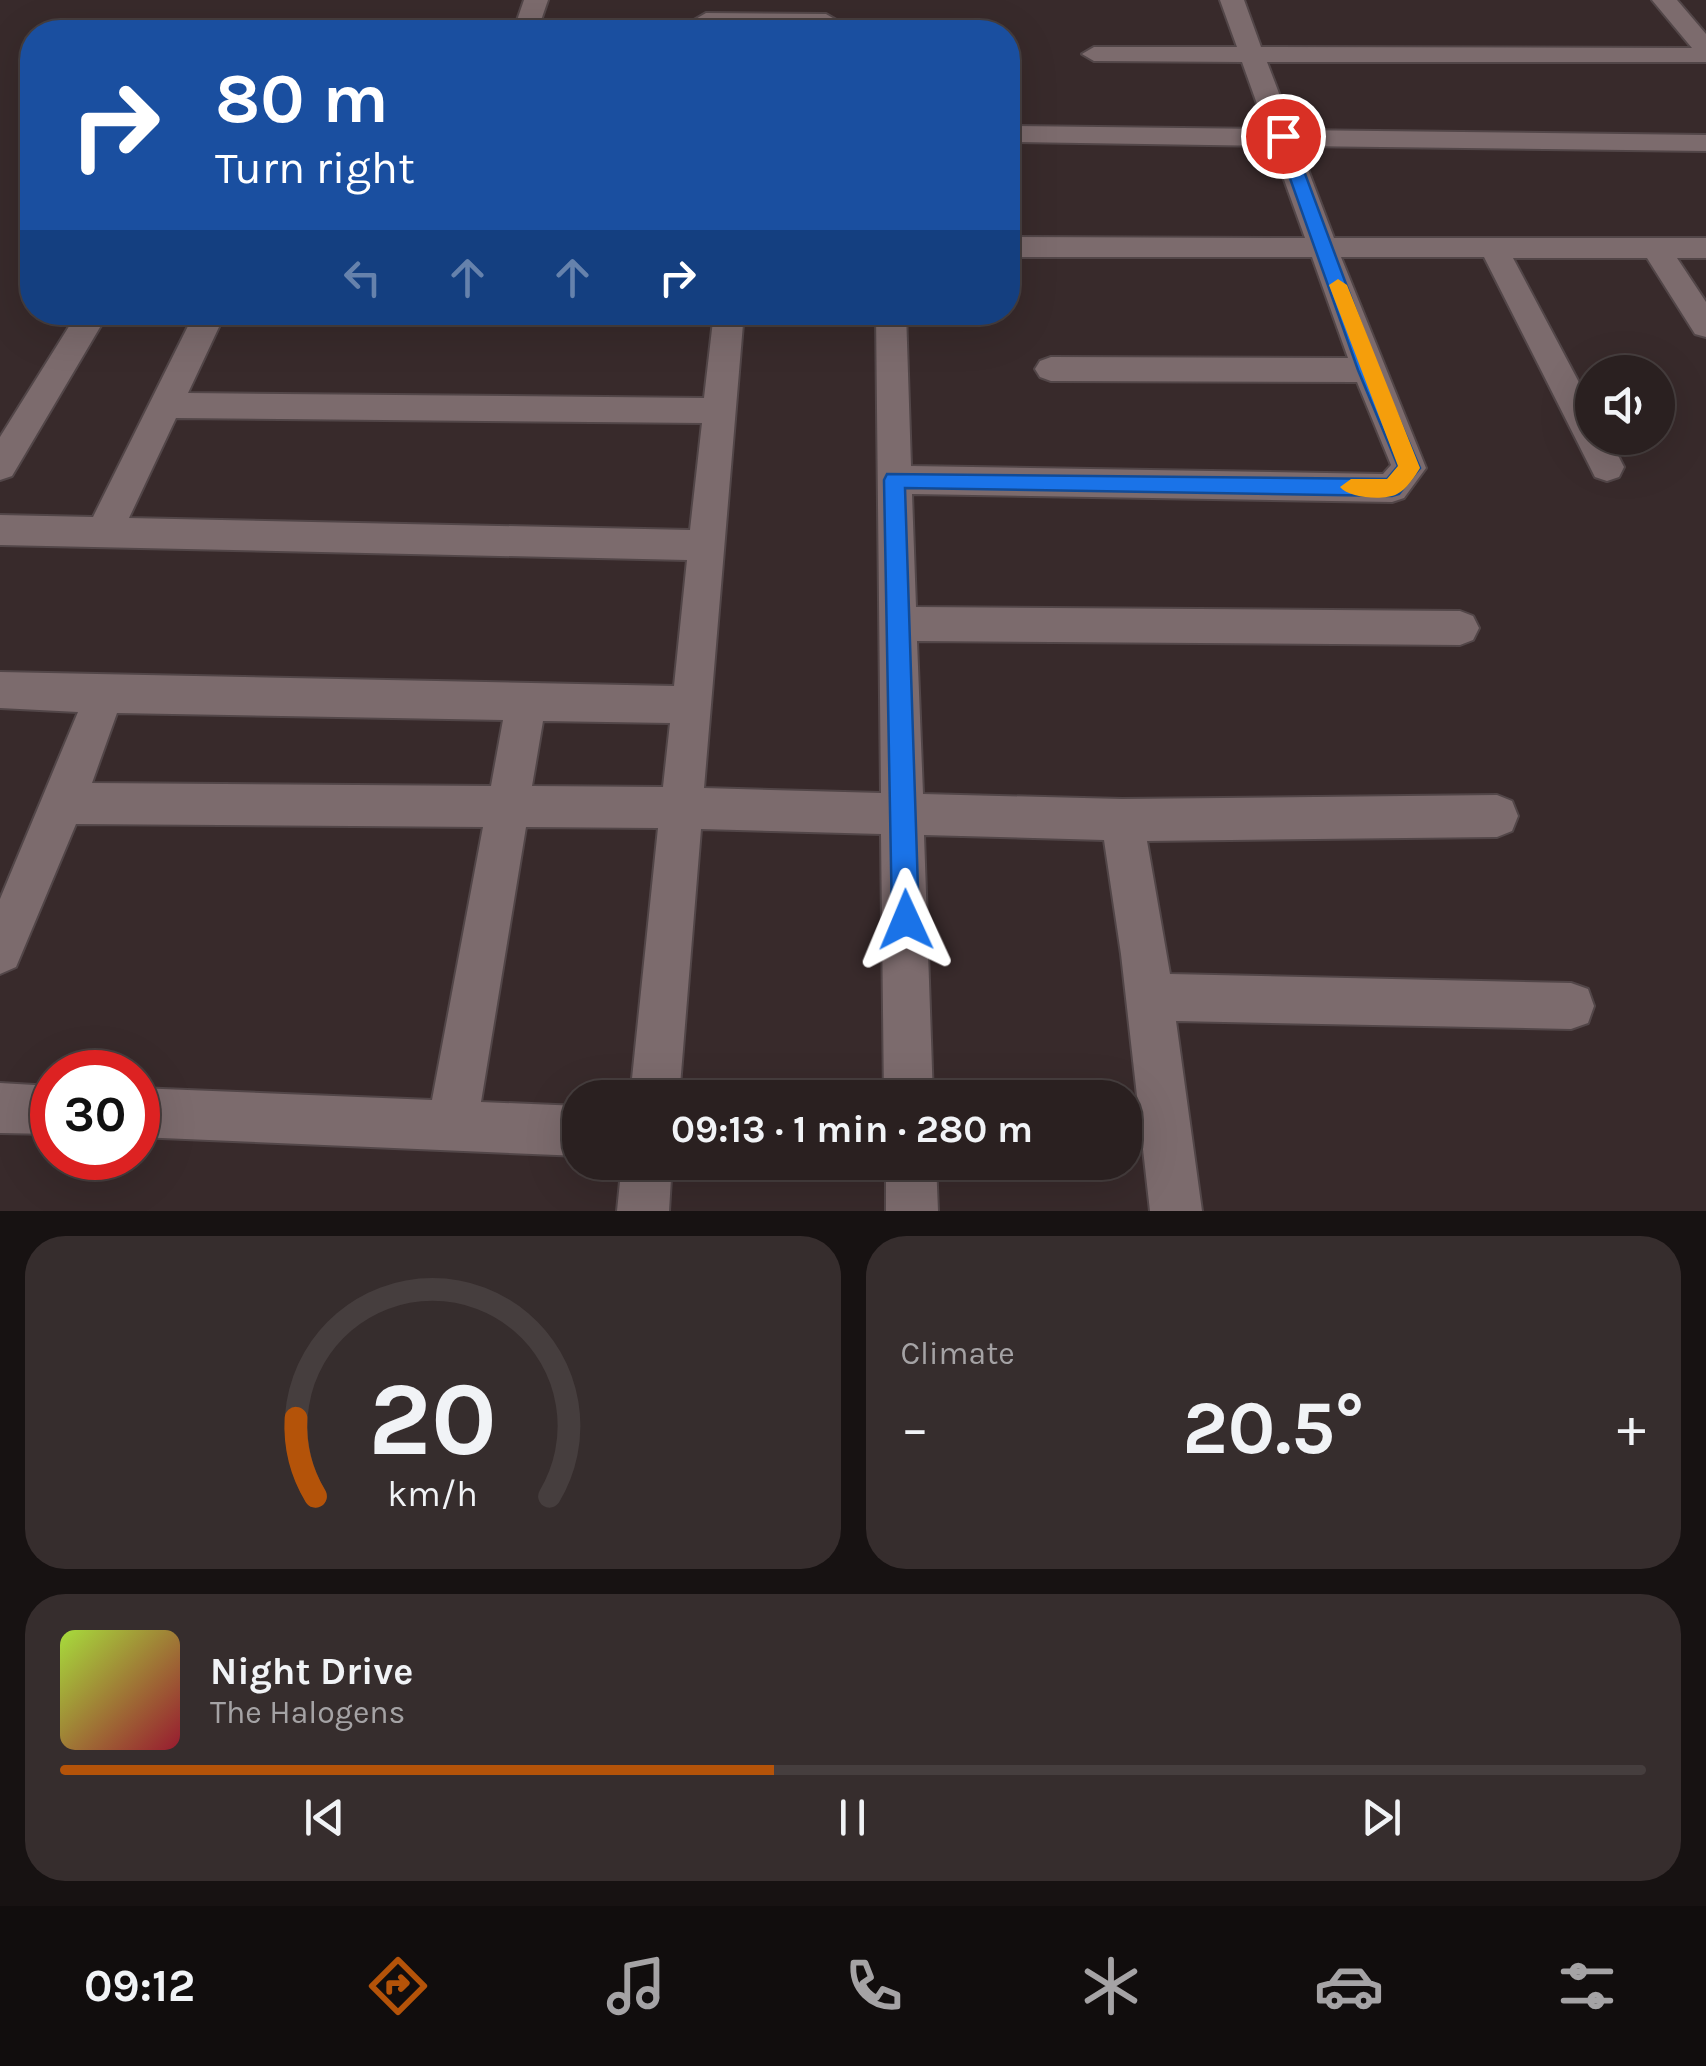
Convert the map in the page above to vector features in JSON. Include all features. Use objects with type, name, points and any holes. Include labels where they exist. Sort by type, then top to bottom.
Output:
[{"type":"street","points":[[894,480],[1392,488],[1409,468],[1368,370],[1232,0]]},
{"type":"street","points":[[1664,0],[1706,52]]},
{"type":"street","points":[[706,17],[826,18]]},
{"type":"street","points":[[1094,54],[1706,52]]},
{"type":"street","points":[[1020,134],[1706,143]]},
{"type":"street","points":[[1020,247],[1706,248]]},
{"type":"street","points":[[1494,249],[1607,467]]},
{"type":"street","points":[[1657,250],[1706,326]]},
{"type":"street","points":[[0,466],[86,325]]},
{"type":"street","points":[[104,532],[205,325]]},
{"type":"street","points":[[656,1080],[728,325]]},
{"type":"street","points":[[891,325],[910,1080]]},
{"type":"street","points":[[1051,370],[1368,370]]},
{"type":"street","points":[[166,405],[722,412]]},
{"type":"street","points":[[0,530],[708,545]]},
{"type":"street","points":[[900,624],[1460,628]]},
{"type":"street","points":[[0,690],[104,696],[692,705]]},
{"type":"street","points":[[0,951],[64,803],[104,696]]},
{"type":"street","points":[[452,1126],[526,702]]},
{"type":"street","points":[[64,803],[682,808],[1122,820],[1497,816]]},
{"type":"street","points":[[1122,820],[1176,1211]]},
{"type":"street","points":[[1149,997],[1571,1006]]},
{"type":"street","points":[[0,1108],[30,1109]]},
{"type":"street","points":[[160,1114],[562,1130]]},
{"type":"street","points":[[643,1211],[646,1180]]},
{"type":"street","points":[[911,1180],[912,1211]]},
{"type":"slow traffic","points":[[1338,285],[1409,468],[1392,488],[1351,487]]},
{"type":"route","points":[[906,920],[894,480],[1392,488],[1409,468],[1368,370],[1283,136]]}]
